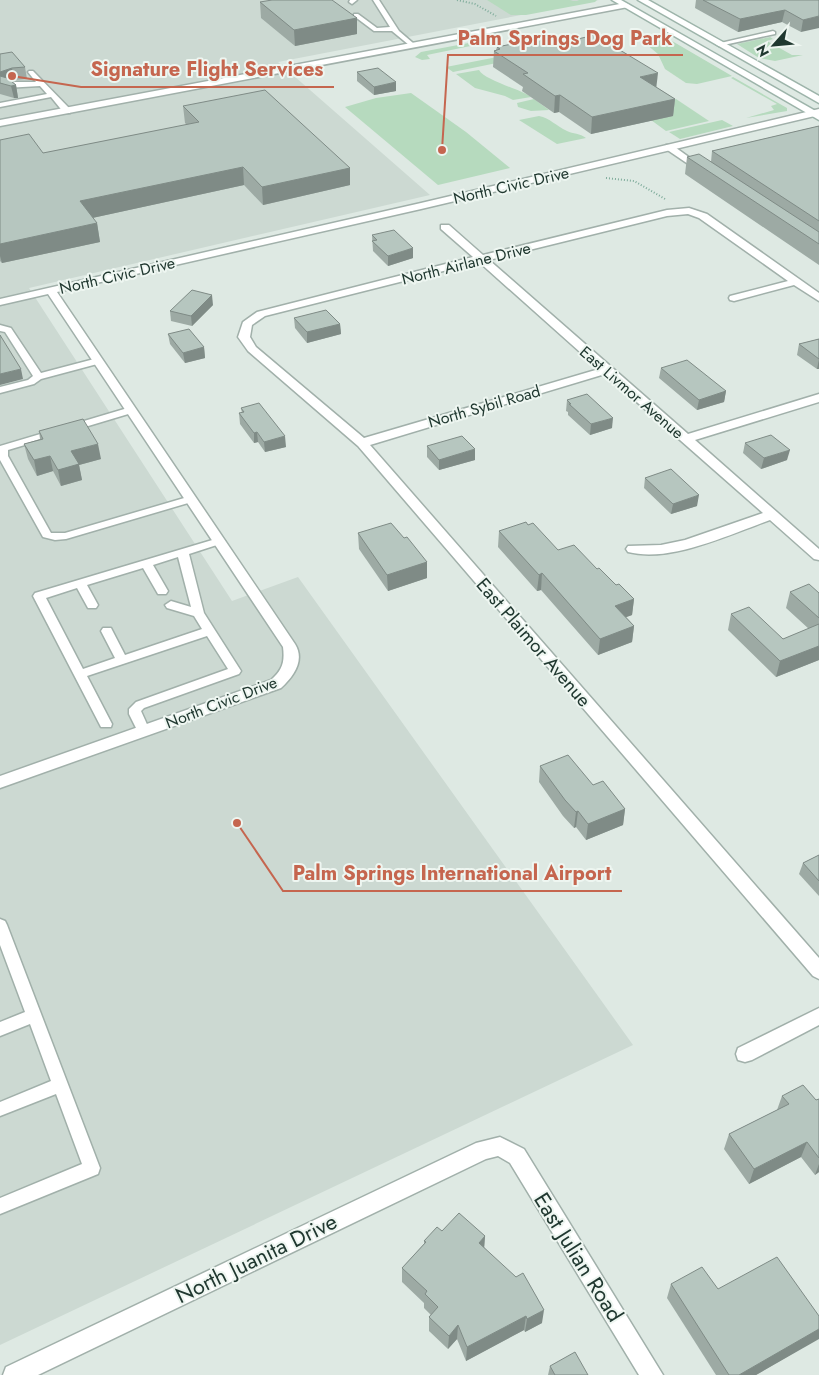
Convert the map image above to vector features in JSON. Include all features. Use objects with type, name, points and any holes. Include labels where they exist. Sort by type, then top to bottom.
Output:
[{"type":"street","points":[[616,0],[817,114]]},
{"type":"street","points":[[0,123],[646,0],[719,44],[819,100]]},
{"type":"street","name":"North Civic Drive","points":[[0,782],[276,684],[289,673],[291,665],[290,647],[50,290],[817,114]]},
{"type":"street","name":"North Airlane Drive","points":[[248,324],[261,314],[292,305],[667,213],[689,211],[704,216],[795,282]]},
{"type":"street","name":"East Livmor Avenue","points":[[445,227],[819,556]]},
{"type":"street","points":[[734,298],[795,282],[819,298]]},
{"type":"street","points":[[0,302],[50,290]]},
{"type":"street","name":"East Plaimor Avenue","points":[[248,324],[244,336],[252,349],[362,443],[819,970]]},
{"type":"street","name":"North Sybil Road","points":[[362,443],[607,370]]},
{"type":"street","points":[[686,439],[819,398]]},
{"type":"street","points":[[633,549],[662,549],[688,544],[771,515]]},
{"type":"street","points":[[745,1054],[819,1016]]},
{"type":"street","name":"North Juanita Drive","points":[[14,1375],[482,1150],[500,1146]]},
{"type":"street","name":"East Julian Road","points":[[500,1146],[517,1156],[652,1375]]},
{"type":"lane","points":[[376,0],[392,26]]},
{"type":"lane","points":[[356,15],[376,30],[392,26]]},
{"type":"lane","points":[[382,20],[392,26],[412,44]]},
{"type":"lane","points":[[719,44],[773,33]]},
{"type":"lane","points":[[31,72],[67,110]]},
{"type":"lane","points":[[5,86],[42,84]]},
{"type":"lane","points":[[0,105],[52,95]]},
{"type":"lane","points":[[669,147],[711,175]]},
{"type":"lane","points":[[0,328],[8,330],[38,377]]},
{"type":"lane","points":[[0,390],[31,382],[38,377],[98,361]]},
{"type":"lane","points":[[131,410],[10,444],[3,448],[3,456],[47,535],[54,537],[66,536],[191,500]]},
{"type":"lane","points":[[106,724],[39,596],[219,541]]},
{"type":"lane","points":[[144,731],[134,714],[135,709],[140,704],[235,671],[198,613],[183,553]]},
{"type":"lane","points":[[147,564],[162,591]]},
{"type":"lane","points":[[81,584],[92,605]]},
{"type":"lane","points":[[171,605],[198,613]]},
{"type":"lane","points":[[107,631],[122,660]]},
{"type":"lane","points":[[80,674],[210,631]]},
{"type":"lane","points":[[0,924],[5,953],[34,1015],[92,1168],[0,1206]]},
{"type":"lane","points":[[0,1029],[34,1015]]},
{"type":"lane","points":[[0,1109],[60,1085]]},
{"type":"path","points":[[457,0],[485,8],[499,18]]},
{"type":"path","points":[[606,178],[634,181],[672,204]]},
{"type":"shaded area","points":[[0,0],[599,0],[278,62],[430,195],[29,288],[232,601],[298,577],[633,1045],[0,1345]]},
{"type":"green space","points":[[487,0],[597,0],[595,2],[526,15],[511,15]]},
{"type":"green space","points":[[660,34],[732,76],[697,84],[686,83],[665,69],[658,54],[640,39]]},
{"type":"green space","points":[[770,37],[773,39],[767,41],[792,55],[803,55],[775,61],[759,58],[737,44]]},
{"type":"green space","points":[[474,42],[485,43],[427,55],[430,59],[422,60],[415,57],[421,52]]},
{"type":"green space","points":[[518,53],[525,57],[453,72],[446,67]]},
{"type":"green space","points":[[479,70],[482,74],[495,81],[531,97],[513,100],[475,88],[456,74]]},
{"type":"green space","points":[[733,77],[787,108],[787,111],[746,118],[774,110],[771,106],[777,104],[731,78]]},
{"type":"green space","points":[[411,93],[466,132],[510,168],[438,185],[345,107],[376,98]]},
{"type":"green space","points":[[534,99],[549,110],[531,111],[518,107],[517,103]]},
{"type":"green space","points":[[676,99],[709,121],[666,131],[651,120],[672,116],[672,100]]},
{"type":"green space","points":[[539,116],[546,118],[567,131],[586,138],[557,144],[519,120]]},
{"type":"green space","points":[[722,120],[733,126],[680,139],[669,132]]},
{"type":"building","points":[[272,0],[332,0],[357,18],[294,30],[260,2]]},
{"type":"building","points":[[703,0],[819,0],[819,16],[803,20],[785,10],[740,19]]},
{"type":"building","points":[[595,35],[658,73],[640,77],[675,99],[592,117],[560,95],[555,96],[523,74],[528,73],[494,51],[500,49],[497,47],[547,37],[553,41],[566,38],[569,41]]},
{"type":"building","points":[[12,52],[25,67],[12,68],[0,72],[0,54]]},
{"type":"building","points":[[378,68],[396,82],[374,87],[357,72]]},
{"type":"building","points":[[0,76],[7,78],[16,85],[11,86],[0,83]]},
{"type":"building","points":[[265,90],[350,168],[262,187],[243,167],[80,201],[97,223],[0,244],[0,140],[29,134],[43,153],[199,122],[183,106]]},
{"type":"building","points":[[819,126],[819,221],[712,151]]},
{"type":"building","points":[[699,154],[819,232],[819,244],[687,157]]},
{"type":"building","points":[[394,230],[413,248],[388,256],[372,241],[377,240],[372,235]]},
{"type":"building","points":[[192,290],[212,295],[191,316],[170,311]]},
{"type":"building","points":[[326,310],[340,324],[307,332],[294,318]]},
{"type":"building","points":[[189,329],[204,347],[183,353],[168,334]]},
{"type":"building","points":[[0,335],[21,369],[0,374]]},
{"type":"building","points":[[819,339],[819,359],[799,344]]},
{"type":"building","points":[[687,360],[726,391],[699,400],[661,368]]},
{"type":"building","points":[[587,394],[613,418],[591,424],[567,400]]},
{"type":"building","points":[[259,403],[285,436],[264,442],[257,432],[254,433],[239,413],[244,412],[241,408]]},
{"type":"building","points":[[83,419],[98,444],[71,451],[79,464],[58,470],[50,456],[34,460],[24,444],[43,439],[39,431]]},
{"type":"building","points":[[771,435],[790,450],[764,458],[745,443]]},
{"type":"building","points":[[462,436],[475,449],[439,460],[427,446]]},
{"type":"building","points":[[671,469],[699,495],[673,504],[645,478]]},
{"type":"building","points":[[526,522],[528,525],[533,523],[558,550],[574,545],[597,569],[599,568],[616,585],[619,584],[634,599],[615,606],[634,626],[600,639],[542,573],[539,575],[499,531]]},
{"type":"building","points":[[391,523],[404,538],[407,537],[427,562],[387,575],[358,533]]},
{"type":"building","points":[[809,584],[819,593],[819,618],[790,592]]},
{"type":"building","points":[[749,607],[783,639],[819,624],[819,646],[780,661],[731,614]]},
{"type":"building","points":[[568,755],[593,785],[603,781],[625,809],[588,824],[578,811],[576,812],[565,800],[540,766]]},
{"type":"building","points":[[819,855],[819,881],[803,863]]},
{"type":"building","points":[[803,1085],[816,1100],[819,1099],[819,1158],[807,1142],[754,1169],[729,1134],[789,1104],[782,1096]]},
{"type":"building","points":[[459,1213],[485,1236],[479,1243],[516,1277],[523,1273],[544,1310],[527,1319],[526,1316],[467,1347],[458,1325],[449,1336],[429,1317],[438,1307],[425,1294],[427,1291],[402,1268],[437,1227],[442,1231]]},
{"type":"building","points":[[777,1257],[819,1316],[819,1329],[739,1375],[729,1375],[671,1284],[702,1267],[718,1289]]},
{"type":"building","points":[[575,1352],[588,1375],[555,1375],[550,1366]]},
{"type":"place","name":"Signature Flight Services","points":[[12,76]]},
{"type":"place","name":"Palm Springs Dog Park","points":[[442,150]]},
{"type":"place","name":"Palm Springs International Airport","points":[[237,823]]}]
